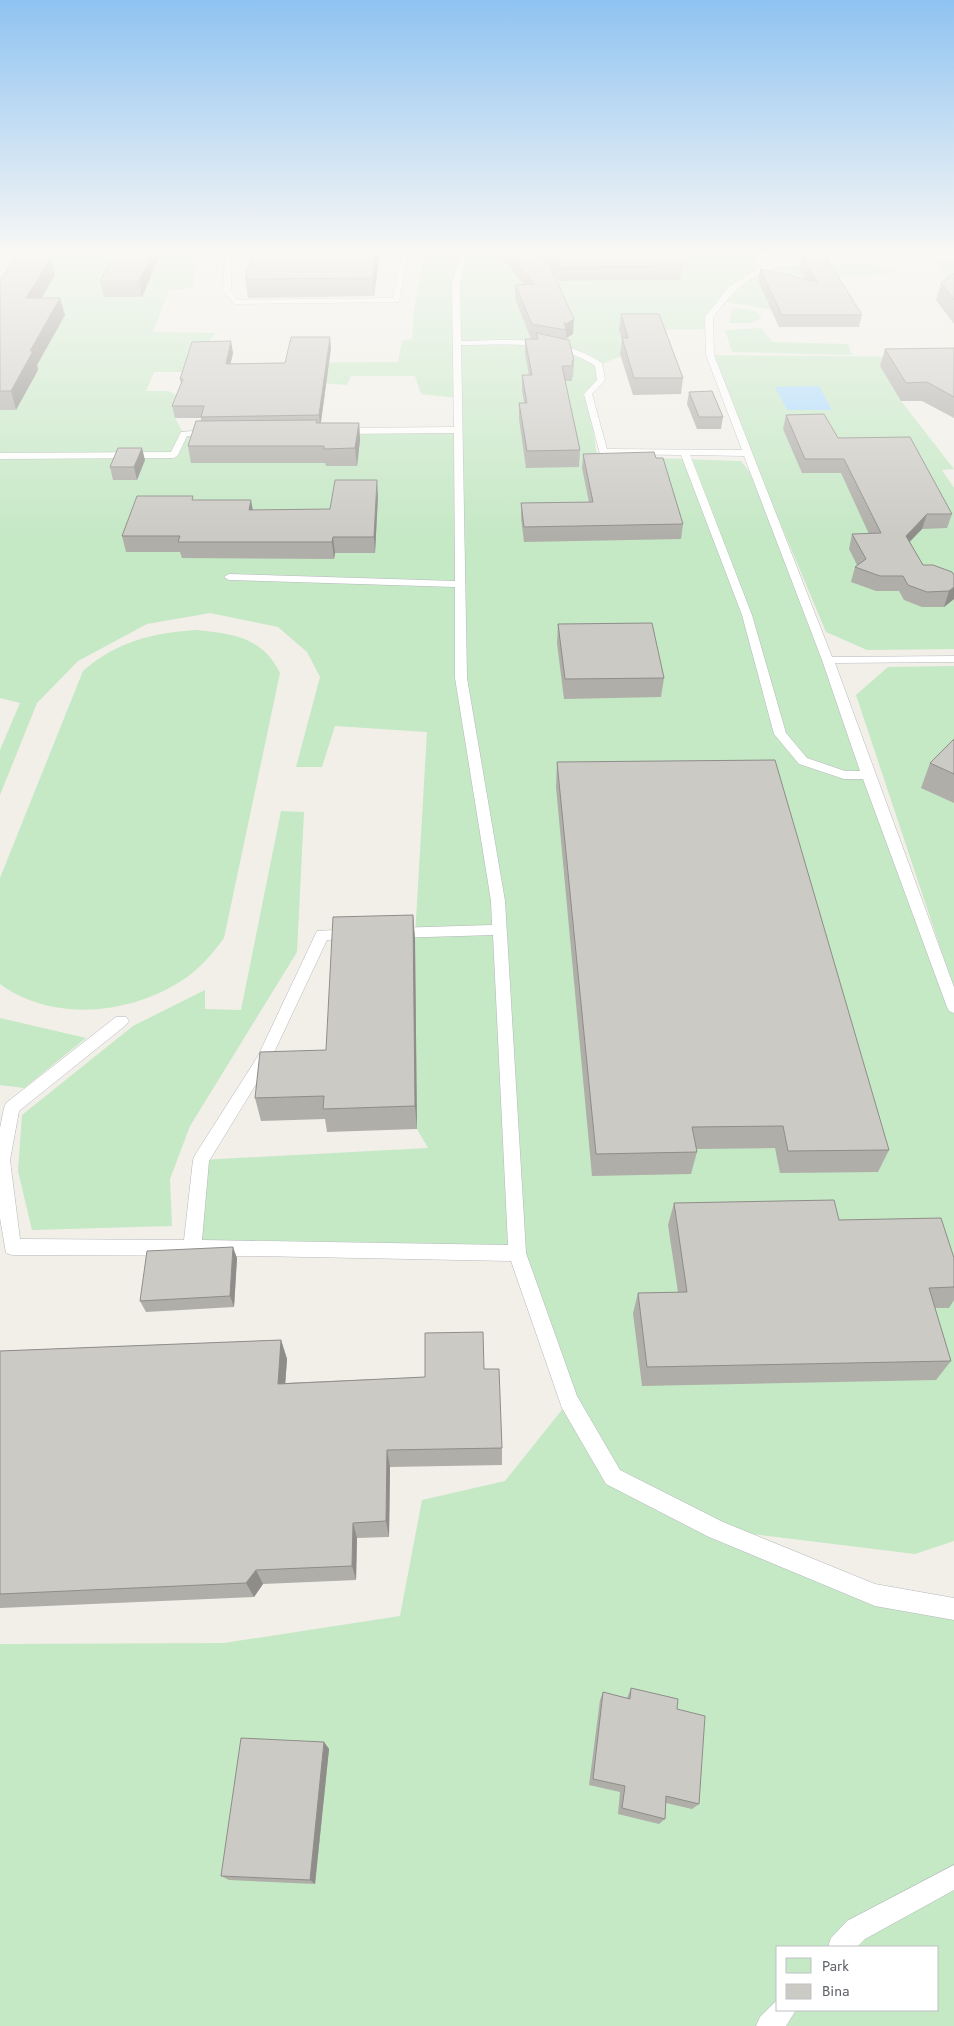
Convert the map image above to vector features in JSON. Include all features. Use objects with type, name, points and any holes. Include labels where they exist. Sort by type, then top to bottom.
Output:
[{"type":"lane","points":[[457,348],[461,678],[498,901],[517,1253],[569,1401],[613,1477],[716,1530],[875,1595],[954,1609]]},
{"type":"lane","points":[[561,348],[589,356],[599,365],[601,380],[588,394],[603,452],[747,453]]},
{"type":"lane","points":[[710,348],[710,356],[828,660],[868,775],[954,1007]]},
{"type":"lane","points":[[330,432],[458,430]]},
{"type":"lane","points":[[0,456],[174,455],[184,434],[223,433]]},
{"type":"lane","points":[[684,452],[747,615],[780,734],[803,761],[844,774],[868,775]]},
{"type":"lane","points":[[229,577],[460,584]]},
{"type":"lane","points":[[828,660],[954,659]]},
{"type":"lane","points":[[192,1248],[201,1160],[264,1059],[322,935],[500,930]]},
{"type":"lane","points":[[121,1021],[12,1108],[2,1160],[12,1248],[192,1248],[517,1253]]},
{"type":"lane","points":[[841,1946],[856,1930],[954,1877]]},
{"type":"lane","points":[[769,2026],[782,2011]]},
{"type":"green space","points":[[0,348],[204,348],[199,353],[197,363],[398,362],[401,348],[625,348],[627,354],[599,365],[601,380],[588,394],[597,456],[741,461],[758,483],[954,1011],[954,1541],[915,1554],[719,1530],[875,1595],[954,1609],[954,2026],[0,2026],[0,1644],[224,1643],[400,1616],[422,1500],[505,1481],[569,1401],[517,1253],[192,1248],[201,1160],[428,1148],[417,1129],[415,937],[427,732],[335,726],[322,767],[296,767],[320,677],[307,652],[278,627],[210,613],[147,624],[78,661],[37,703],[0,795],[0,750],[20,703],[0,698]],"holes":[[[154,372],[182,372],[347,385],[351,376],[415,376],[421,394],[457,398],[457,430],[184,434],[175,418],[182,398],[168,391],[146,391]]]},
{"type":"green space","points":[[731,348],[849,348],[852,355],[732,352]]},
{"type":"green space","points":[[710,355],[954,357],[901,401],[954,469],[942,470],[954,488],[954,649],[867,650],[826,632]]},
{"type":"green space","points":[[195,630],[233,635],[255,644],[273,661],[280,673],[224,938],[205,961],[188,977],[138,1001],[90,1010],[66,1009],[43,1004],[21,996],[0,984],[0,878],[83,671],[108,653],[135,641],[179,631]]},
{"type":"green space","points":[[954,666],[954,989],[856,695],[888,667]]},
{"type":"green space","points":[[281,811],[304,812],[297,952],[190,1126],[170,1179],[172,1226],[32,1230],[18,1171],[22,1115],[133,1026],[205,990],[205,1009],[241,1010]]},
{"type":"green space","points":[[0,1018],[86,1038],[24,1088],[0,1085]]},
{"type":"water","points":[[819,386],[832,410],[787,410],[775,387]]},
{"type":"building","points":[[0,348],[32,348],[30,351],[33,351],[11,391],[0,391]]},
{"type":"building","points":[[190,348],[230,348],[226,364],[285,363],[289,348],[329,348],[319,415],[201,417],[204,406],[172,406],[183,379],[180,379]]},
{"type":"building","points":[[527,348],[571,348],[574,361],[572,361],[573,366],[562,366],[580,450],[527,451],[519,403],[527,403],[522,375],[532,375]]},
{"type":"building","points":[[625,348],[672,348],[683,378],[634,378]]},
{"type":"building","points":[[954,348],[954,397],[927,382],[906,383],[885,349]]},
{"type":"building","points":[[712,391],[723,417],[699,417],[689,392]]},
{"type":"building","points":[[824,414],[838,438],[910,437],[952,514],[927,514],[906,536],[923,565],[933,565],[952,572],[954,575],[954,587],[949,591],[927,592],[908,585],[903,576],[880,576],[855,567],[866,559],[852,534],[881,533],[844,459],[805,459],[786,415]]},
{"type":"building","points":[[317,420],[316,423],[359,423],[355,448],[324,449],[324,446],[188,446],[196,421]]},
{"type":"building","points":[[118,448],[142,448],[134,467],[110,467]]},
{"type":"building","points":[[654,452],[656,458],[663,458],[683,524],[524,527],[521,503],[593,502],[583,454]]},
{"type":"building","points":[[335,480],[377,480],[374,537],[333,537],[332,542],[178,542],[180,536],[122,536],[137,496],[193,496],[192,500],[251,500],[249,510],[330,509]]},
{"type":"building","points":[[652,623],[664,678],[565,679],[558,624]]},
{"type":"building","points":[[954,739],[954,774],[930,763]]},
{"type":"building","points":[[775,760],[889,1150],[788,1151],[783,1126],[692,1127],[697,1152],[596,1154],[557,762]]},
{"type":"building","points":[[413,915],[415,1106],[323,1109],[324,1096],[255,1098],[260,1052],[326,1050],[333,917]]},
{"type":"building","points":[[834,1200],[839,1220],[941,1218],[954,1258],[954,1287],[929,1288],[951,1361],[647,1367],[638,1293],[687,1292],[674,1203]]},
{"type":"building","points":[[233,1247],[230,1296],[140,1301],[147,1251]]},
{"type":"building","points":[[483,1332],[484,1369],[499,1369],[502,1448],[387,1450],[386,1521],[353,1523],[352,1566],[256,1570],[246,1583],[0,1594],[0,1351],[281,1340],[278,1384],[425,1377],[425,1333]]},
{"type":"building","points":[[631,1688],[678,1699],[677,1709],[705,1716],[699,1804],[666,1796],[665,1819],[622,1808],[625,1786],[593,1779],[603,1692],[630,1699]]},
{"type":"building","points":[[241,1738],[324,1742],[310,1880],[221,1876]]}]
